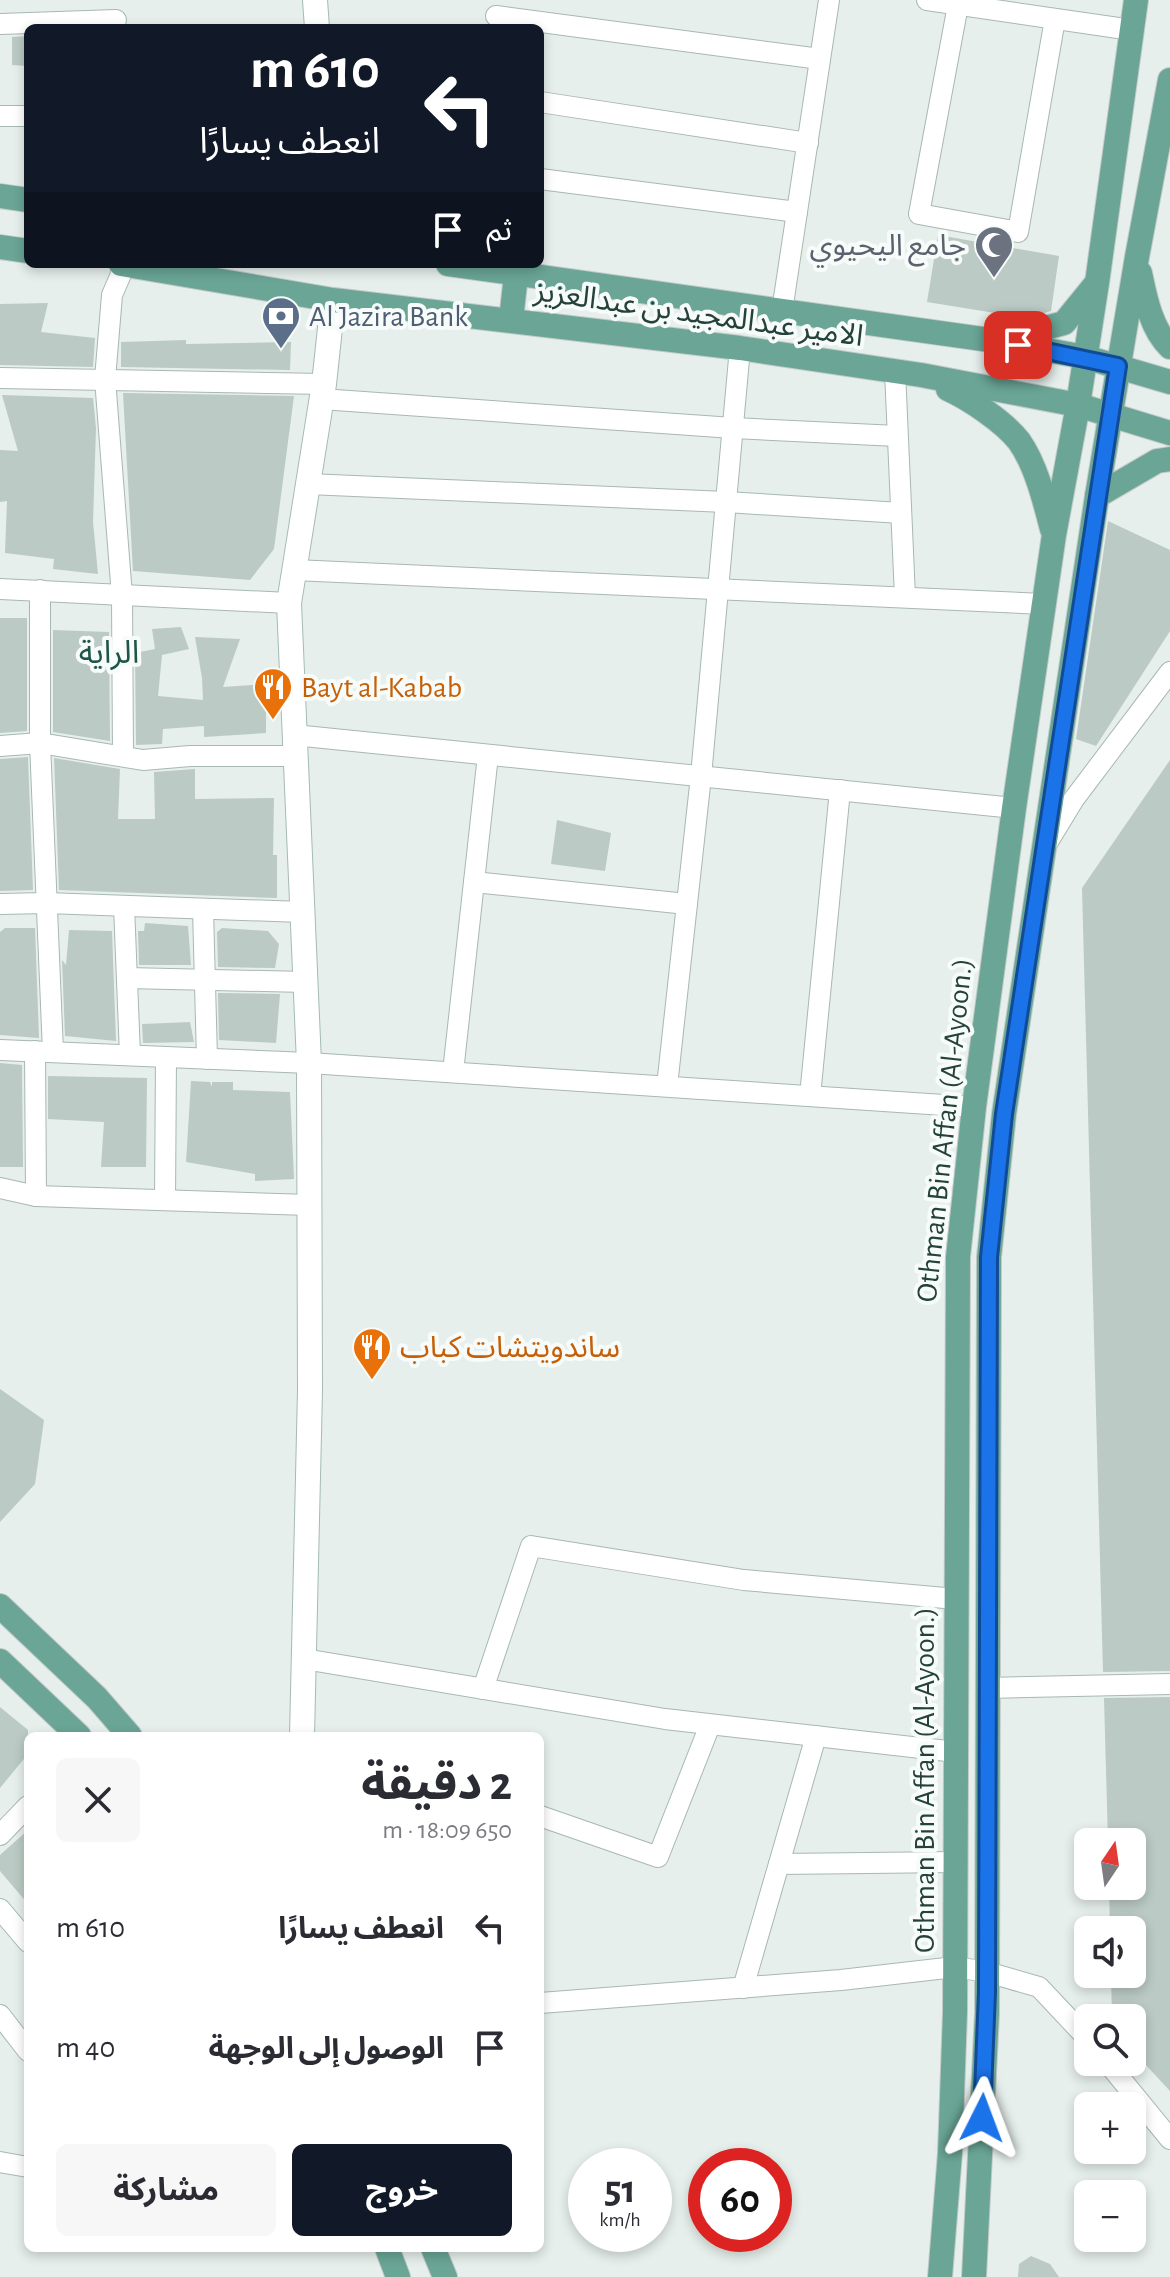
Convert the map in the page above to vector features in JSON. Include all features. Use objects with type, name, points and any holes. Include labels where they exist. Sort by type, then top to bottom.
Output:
[{"type":"main road","name":"Othman Bin Affan (Al-Ayoon.)","points":[[940,2277],[950,2153],[955,1967],[958,1257],[974,1107],[1014,808],[1054,535],[1097,283],[1136,0]]},
{"type":"main road","name":"Othman Bin Affan (Al-Ayoon.)","points":[[974,2277],[987,1972],[989,1257],[1004,1114],[1097,496],[1170,80]]},
{"type":"main road","points":[[0,196],[24,199]]},
{"type":"main road","points":[[0,247],[24,250]]},
{"type":"main road","points":[[1137,257],[1147,305],[1164,342],[1170,347]]},
{"type":"main road","name":"الامير عبدالمجيد بن عبدالعزيز","points":[[146,268],[333,300],[740,348],[921,375],[1078,405],[1170,433]]},
{"type":"main road","name":"الامير عبدالمجيد بن عبدالعزيز","points":[[475,268],[997,341],[1085,357],[1170,382]]},
{"type":"main road","points":[[511,320],[516,275]]},
{"type":"main road","points":[[997,341],[1064,323],[1097,283]]},
{"type":"main road","points":[[921,375],[973,400],[1018,441],[1041,488],[1054,535]]},
{"type":"main road","points":[[1097,496],[1157,461],[1170,459]]},
{"type":"main road","points":[[0,1606],[97,1698],[127,1732]]},
{"type":"main road","points":[[0,1661],[75,1732]]},
{"type":"main road","points":[[389,2252],[398,2277]]},
{"type":"main road","points":[[435,2252],[445,2277]]},
{"type":"street","points":[[315,0],[317,24]]},
{"type":"street","points":[[782,311],[829,0]]},
{"type":"street","points":[[927,0],[1132,30]]},
{"type":"street","points":[[958,5],[919,214],[1018,232],[1055,19]]},
{"type":"street","points":[[496,15],[820,59]]},
{"type":"street","points":[[0,24],[116,16]]},
{"type":"street","points":[[544,103],[808,143]]},
{"type":"street","points":[[0,116],[24,116]]},
{"type":"street","points":[[544,180],[797,212]]},
{"type":"street","points":[[122,268],[112,295],[105,379],[122,596],[123,756]]},
{"type":"street","points":[[303,1732],[310,1390],[309,1063],[289,603],[333,300]]},
{"type":"street","points":[[667,1086],[701,776],[740,348]]},
{"type":"street","points":[[895,371],[905,597]]},
{"type":"street","points":[[0,378],[105,379],[322,392],[733,428],[897,436]]},
{"type":"street","points":[[308,484],[726,502],[901,513]]},
{"type":"street","points":[[294,570],[1044,604]]},
{"type":"street","points":[[0,589],[289,603]]},
{"type":"street","points":[[36,1196],[44,1052],[46,903],[40,743],[40,590]]},
{"type":"street","points":[[1044,848],[1074,799],[1170,672]]},
{"type":"street","points":[[0,746],[40,743],[143,760],[295,745],[488,755],[1014,808]]},
{"type":"street","points":[[453,1072],[488,755]]},
{"type":"street","points":[[810,1096],[840,790]]},
{"type":"street","points":[[474,882],[687,904]]},
{"type":"street","points":[[0,904],[302,912]]},
{"type":"street","points":[[124,906],[130,1055]]},
{"type":"street","points":[[203,909],[207,1059]]},
{"type":"street","points":[[127,978],[305,982]]},
{"type":"street","points":[[0,1050],[309,1063],[974,1107]]},
{"type":"street","points":[[165,1200],[166,1057]]},
{"type":"street","points":[[0,1188],[36,1196],[309,1205]]},
{"type":"street","points":[[483,1689],[531,1546],[744,1580],[956,1599]]},
{"type":"street","points":[[304,1659],[710,1725],[956,1752]]},
{"type":"street","points":[[987,1688],[1170,1684]]},
{"type":"street","points":[[544,1817],[658,1857],[710,1725]]},
{"type":"street","points":[[743,1988],[816,1736]]},
{"type":"street","points":[[0,1835],[24,1810]]},
{"type":"street","points":[[779,1864],[956,1862]]},
{"type":"street","points":[[0,1909],[24,1937]]},
{"type":"street","points":[[544,2003],[743,1988],[955,1967],[987,1972],[1039,1987],[1074,2024]]},
{"type":"street","points":[[0,2015],[24,2046]]},
{"type":"street","points":[[1118,2076],[1170,2139]]},
{"type":"street","points":[[0,2162],[24,2166]]},
{"type":"building","points":[[24,36],[24,66],[12,65],[12,37]]},
{"type":"building","name":"جامع اليحيوي","points":[[938,235],[1059,256],[1051,311],[1026,318],[927,302]]},
{"type":"building","points":[[48,303],[41,332],[95,338],[93,367],[0,365],[0,304]]},
{"type":"building","points":[[186,340],[186,344],[291,342],[290,370],[121,367],[121,342]]},
{"type":"building","points":[[123,393],[294,396],[274,549],[250,580],[133,571]]},
{"type":"building","points":[[2,395],[93,398],[96,428],[93,522],[98,574],[53,569],[54,559],[5,553],[7,501],[0,502],[0,450],[18,451]]},
{"type":"building","points":[[1108,521],[1170,550],[1170,631],[1096,746],[1076,739]]},
{"type":"building","points":[[0,618],[27,618],[27,731],[0,733]]},
{"type":"building","points":[[181,627],[189,649],[162,655],[158,696],[203,700],[195,637],[240,639],[223,687],[266,684],[266,733],[204,737],[204,726],[163,729],[162,744],[136,745],[135,653],[155,649],[152,629]]},
{"type":"building","points":[[53,630],[109,632],[110,741],[53,732]]},
{"type":"building","points":[[28,757],[33,890],[0,891],[0,759]]},
{"type":"building","points":[[54,758],[120,769],[118,819],[155,819],[154,772],[195,769],[195,799],[274,798],[273,855],[277,855],[277,898],[59,890]]},
{"type":"building","points":[[1170,760],[1170,1671],[1103,1672],[1082,888]]},
{"type":"building","points":[[557,820],[611,833],[605,871],[551,864]]},
{"type":"building","points":[[145,923],[188,926],[191,965],[139,965],[138,931],[144,931]]},
{"type":"building","points":[[5,928],[35,928],[39,1038],[0,1035],[0,932]]},
{"type":"building","points":[[222,928],[268,931],[279,944],[275,968],[218,967],[217,932]]},
{"type":"building","points":[[69,930],[112,931],[116,1041],[65,1036],[62,960],[66,965]]},
{"type":"building","points":[[218,993],[280,994],[276,1043],[219,1040]]},
{"type":"building","points":[[190,1022],[194,1042],[143,1043],[142,1024]]},
{"type":"building","points":[[0,1063],[22,1065],[23,1167],[0,1167]]},
{"type":"building","points":[[48,1076],[147,1078],[146,1167],[101,1167],[104,1122],[48,1119]]},
{"type":"building","points":[[191,1081],[210,1082],[212,1087],[212,1082],[233,1082],[233,1090],[290,1092],[294,1179],[255,1181],[255,1174],[186,1162]]},
{"type":"building","points":[[0,1389],[44,1420],[35,1484],[0,1522]]},
{"type":"building","points":[[1170,1697],[1170,2091],[1146,2065],[1146,2004],[1112,2004],[1111,1988],[1146,1988],[1146,1916],[1110,1916],[1109,1900],[1146,1900],[1146,1828],[1108,1828],[1104,1698]]},
{"type":"building","points":[[0,1707],[28,1732],[24,1732],[24,1759],[0,1788]]},
{"type":"building","points":[[24,1834],[24,1899],[0,1871],[0,1855]]},
{"type":"building","points":[[1031,2256],[1050,2264],[1059,2277],[1018,2277],[1019,2264]]},
{"type":"place","name":"جامع اليحيوي","points":[[994,279]]},
{"type":"place","name":"Al Jazira Bank","points":[[281,350]]},
{"type":"place","name":"Bayt al-Kabab","points":[[273,721]]},
{"type":"place","name":"ساندويتشات كباب","points":[[372,1381]]},
{"type":"district","name":"الراية","points":[[109,652]]},
{"type":"route","points":[[982,2118],[987,2013],[989,1257],[1004,1114],[1118,366],[1018,345]]}]
